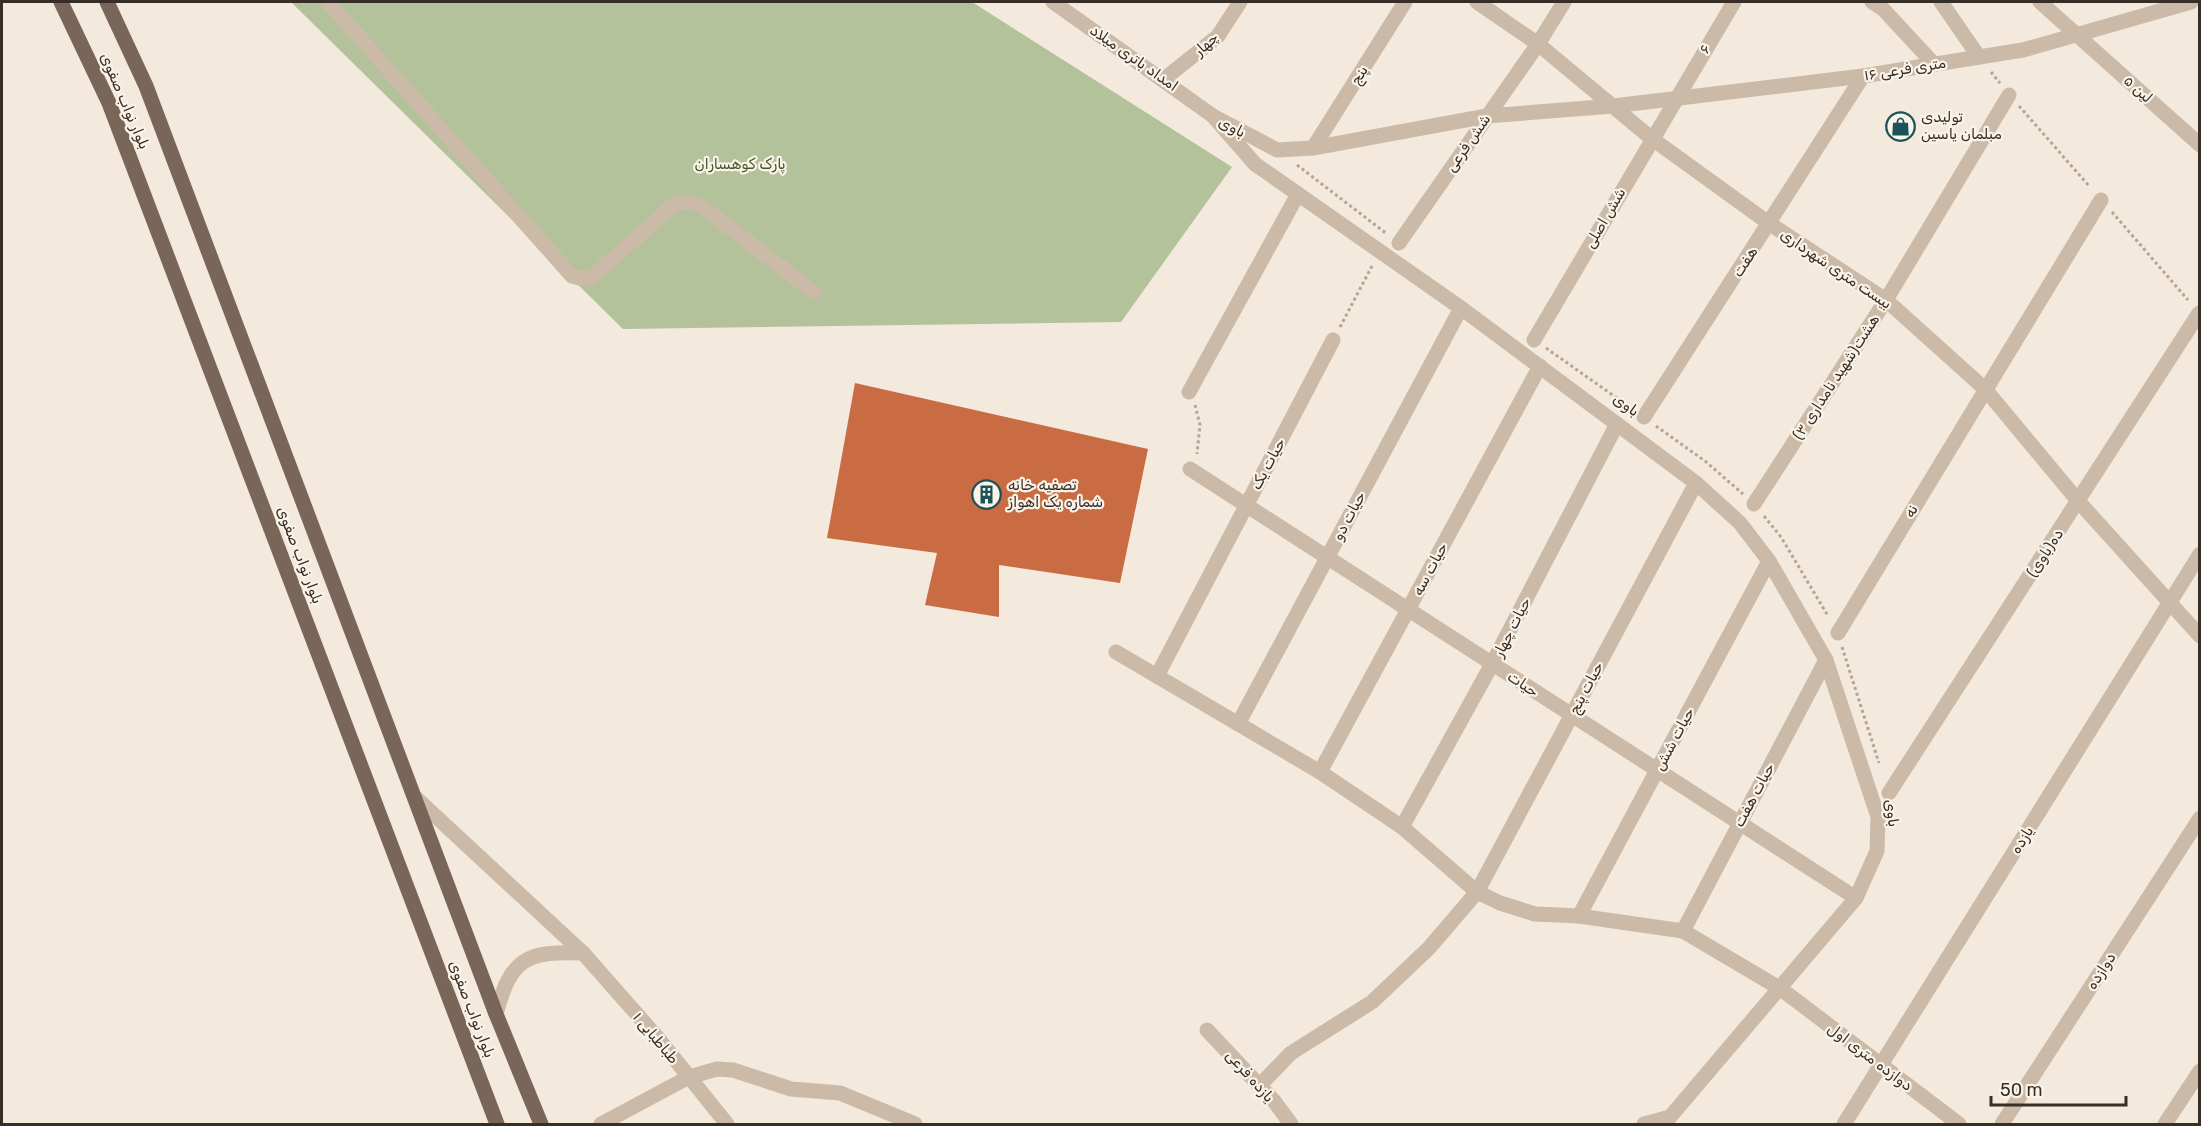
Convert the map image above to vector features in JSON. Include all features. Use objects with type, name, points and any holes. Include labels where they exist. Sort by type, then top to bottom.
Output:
[{"type":"main road","name":"بلوار نواب صفوی","points":[[61,2],[109,103],[497,1125]]},
{"type":"main road","name":"بلوار نواب صفوی","points":[[107,2],[146,86],[496,1014],[541,1125]]},
{"type":"street","points":[[328,2],[572,276],[584,279],[593,276],[670,208],[687,201],[701,206],[814,292]]},
{"type":"street","name":"چهار","points":[[1164,79],[1218,36],[1240,2]]},
{"type":"street","name":"پنج","points":[[1313,148],[1405,2]]},
{"type":"street","name":"بیست متری شهرداری","points":[[1477,2],[1538,44],[1652,138],[1770,224],[1886,300],[1984,389],[2079,502],[2199,636]]},
{"type":"street","name":"شش فرعی","points":[[1399,243],[1538,44],[1563,2]]},
{"type":"street","name":"۶","points":[[1676,97],[1734,2]]},
{"type":"street","points":[[1872,2],[1883,9],[1934,64]]},
{"type":"street","points":[[1941,2],[1979,57]]},
{"type":"street","name":"لین ۵","points":[[2040,2],[2199,145]]},
{"type":"street","name":"۱۶ متری فرعی","points":[[1277,150],[1313,148],[1487,116],[1613,106],[1863,76],[2023,50],[2190,2]]},
{"type":"street","name":"امداد باتری میلاد","points":[[1058,3],[1213,116]]},
{"type":"street","name":"هفت","points":[[1644,417],[1863,76]]},
{"type":"street","name":"هشت(شهید نامداری ۳)","points":[[1754,504],[1886,300],[2009,94]]},
{"type":"street","name":"شش اصلی","points":[[1534,340],[1676,97]]},
{"type":"street","name":"باوی","points":[[1213,116],[1277,150]]},
{"type":"street","name":"باوی","points":[[1213,116],[1255,164],[1461,308],[1696,483],[1740,524],[1769,561],[1826,660],[1878,817],[1877,851],[1856,898],[1781,989],[1670,1117],[1644,1125]]},
{"type":"street","points":[[1189,392],[1298,194]]},
{"type":"street","name":"نه","points":[[1838,633],[1984,389],[2101,200]]},
{"type":"street","name":"حیات دو","points":[[1238,724],[1461,308]]},
{"type":"street","name":"ده(باوی)","points":[[1889,793],[2199,313]]},
{"type":"street","name":"حیات یک","points":[[1157,676],[1333,340]]},
{"type":"street","name":"حیات سه","points":[[1320,772],[1540,366]]},
{"type":"street","name":"حیات چهار","points":[[1402,827],[1492,664],[1617,424]]},
{"type":"street","name":"حیات","points":[[1190,470],[1856,898]]},
{"type":"street","name":"حیات پنج","points":[[1260,1085],[1291,1053],[1372,1002],[1429,948],[1477,892],[1696,483]]},
{"type":"street","name":"یازده","points":[[1844,1125],[2199,554]]},
{"type":"street","name":"حیات شش","points":[[1579,916],[1769,561]]},
{"type":"street","points":[[1116,652],[1320,772],[1402,827],[1477,892],[1500,903],[1535,914],[1579,916],[1683,931]]},
{"type":"street","name":"حیات هفت","points":[[1683,931],[1826,660]]},
{"type":"street","name":"طباطبایی ۱","points":[[416,798],[583,953],[727,1125]]},
{"type":"street","name":"دوازده","points":[[2002,1125],[2199,818]]},
{"type":"street","name":"دوازده متری اول","points":[[1683,931],[1781,989],[1959,1125]]},
{"type":"street","points":[[496,1014],[502,990],[513,969],[532,956],[556,952],[583,953]]},
{"type":"street","name":"یازده فرعی","points":[[1207,1030],[1260,1085],[1291,1125]]},
{"type":"street","points":[[601,1125],[689,1077],[717,1069],[734,1070],[791,1089],[840,1093],[915,1125]]},
{"type":"street","points":[[2165,1125],[2199,1071]]},
{"type":"path","points":[[1979,57],[2199,313]]},
{"type":"path","points":[[1277,150],[1399,243]]},
{"type":"path","points":[[1333,340],[1380,251]]},
{"type":"path","name":"باوی","points":[[1534,340],[1705,461],[1754,504],[1781,537],[1838,633],[1889,793]]},
{"type":"path","points":[[1189,392],[1198,414],[1200,437],[1190,470]]},
{"type":"green space","name":"پارک کوهساران","points":[[291,2],[972,2],[1232,167],[1121,322],[623,329]]},
{"type":"building","name":"تصفیه خانه شماره یک اهواز","points":[[855,383],[1148,449],[1120,583],[999,565],[999,617],[925,605],[937,553],[827,538]]},
{"type":"place","name":"تولیدی مبلمان یاسین","points":[[1900,126]]},
{"type":"place","name":"تصفیه خانه شماره یک اهواز","points":[[987,494]]}]
